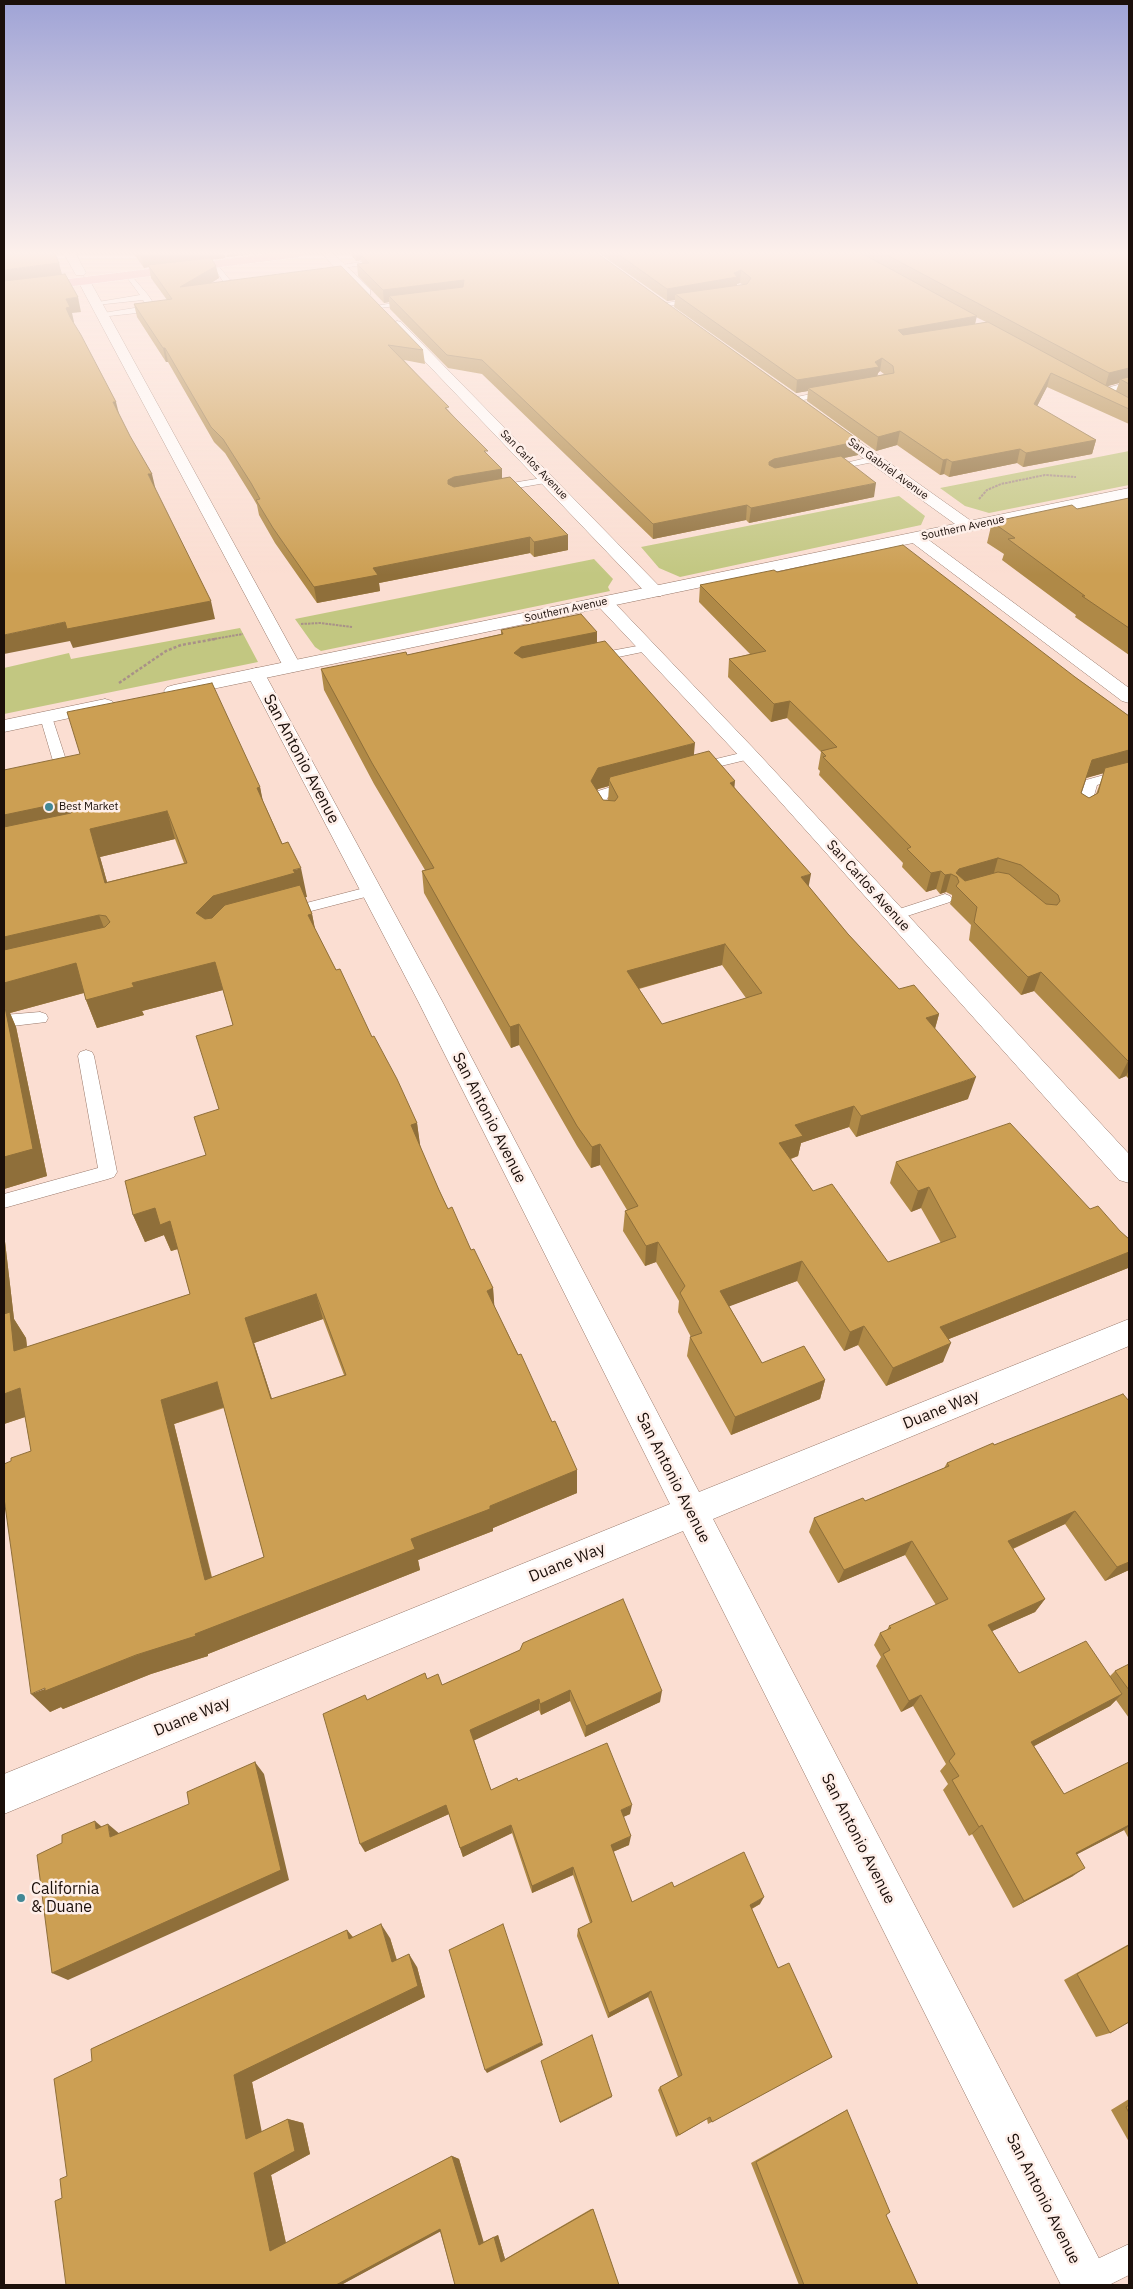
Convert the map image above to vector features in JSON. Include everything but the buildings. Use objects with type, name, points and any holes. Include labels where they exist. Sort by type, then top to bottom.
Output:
[{"type":"street","points":[[128,361],[292,666]]},
{"type":"street","name":"San Carlos Avenue","points":[[432,361],[655,592]]},
{"type":"street","name":"San Gabriel Avenue","points":[[776,388],[968,526]]},
{"type":"street","points":[[1094,389],[1118,402]]},
{"type":"street","name":"Southern Avenue","points":[[161,694],[1129,494]]},
{"type":"street","points":[[916,538],[1129,697]]},
{"type":"street","name":"San Carlos Avenue","points":[[604,602],[749,755],[1129,1172]]},
{"type":"street","name":"San Antonio Avenue","points":[[256,674],[372,891],[1086,2283]]},
{"type":"street","points":[[4,726],[123,702]]},
{"type":"street","name":"Duane Way","points":[[4,1794],[1129,1332]]},
{"type":"lane","points":[[1094,389],[1129,385]]},
{"type":"lane","points":[[791,399],[838,391]]},
{"type":"lane","points":[[822,469],[875,460]]},
{"type":"lane","points":[[484,491],[548,480]]},
{"type":"lane","points":[[579,661],[648,648]]},
{"type":"lane","points":[[4,776],[60,764],[46,717]]},
{"type":"lane","points":[[682,772],[749,755]]},
{"type":"lane","points":[[1084,810],[1091,783],[1129,772]]},
{"type":"lane","points":[[609,818],[599,801],[603,794],[644,781]]},
{"type":"lane","points":[[273,915],[372,891]]},
{"type":"lane","points":[[895,915],[945,898]]},
{"type":"lane","points":[[4,1021],[40,1018]]},
{"type":"lane","points":[[4,1201],[108,1172],[86,1056]]},
{"type":"lane","points":[[1086,2283],[1129,2259]]},
{"type":"path","points":[[114,685],[166,651],[181,645],[245,633]]},
{"type":"green space","points":[[1129,451],[1129,485],[989,513],[965,506],[940,488]]},
{"type":"green space","points":[[899,496],[925,516],[921,525],[680,577],[659,568],[641,547]]},
{"type":"green space","points":[[594,559],[613,579],[608,587],[610,591],[321,651],[315,647],[295,619]]},
{"type":"green space","points":[[240,628],[258,662],[4,714],[4,668],[69,653],[71,659]]},
{"type":"place","name":"Best Market","points":[[49,807]]},
{"type":"place","name":"California & Duane","points":[[21,1898]]}]
